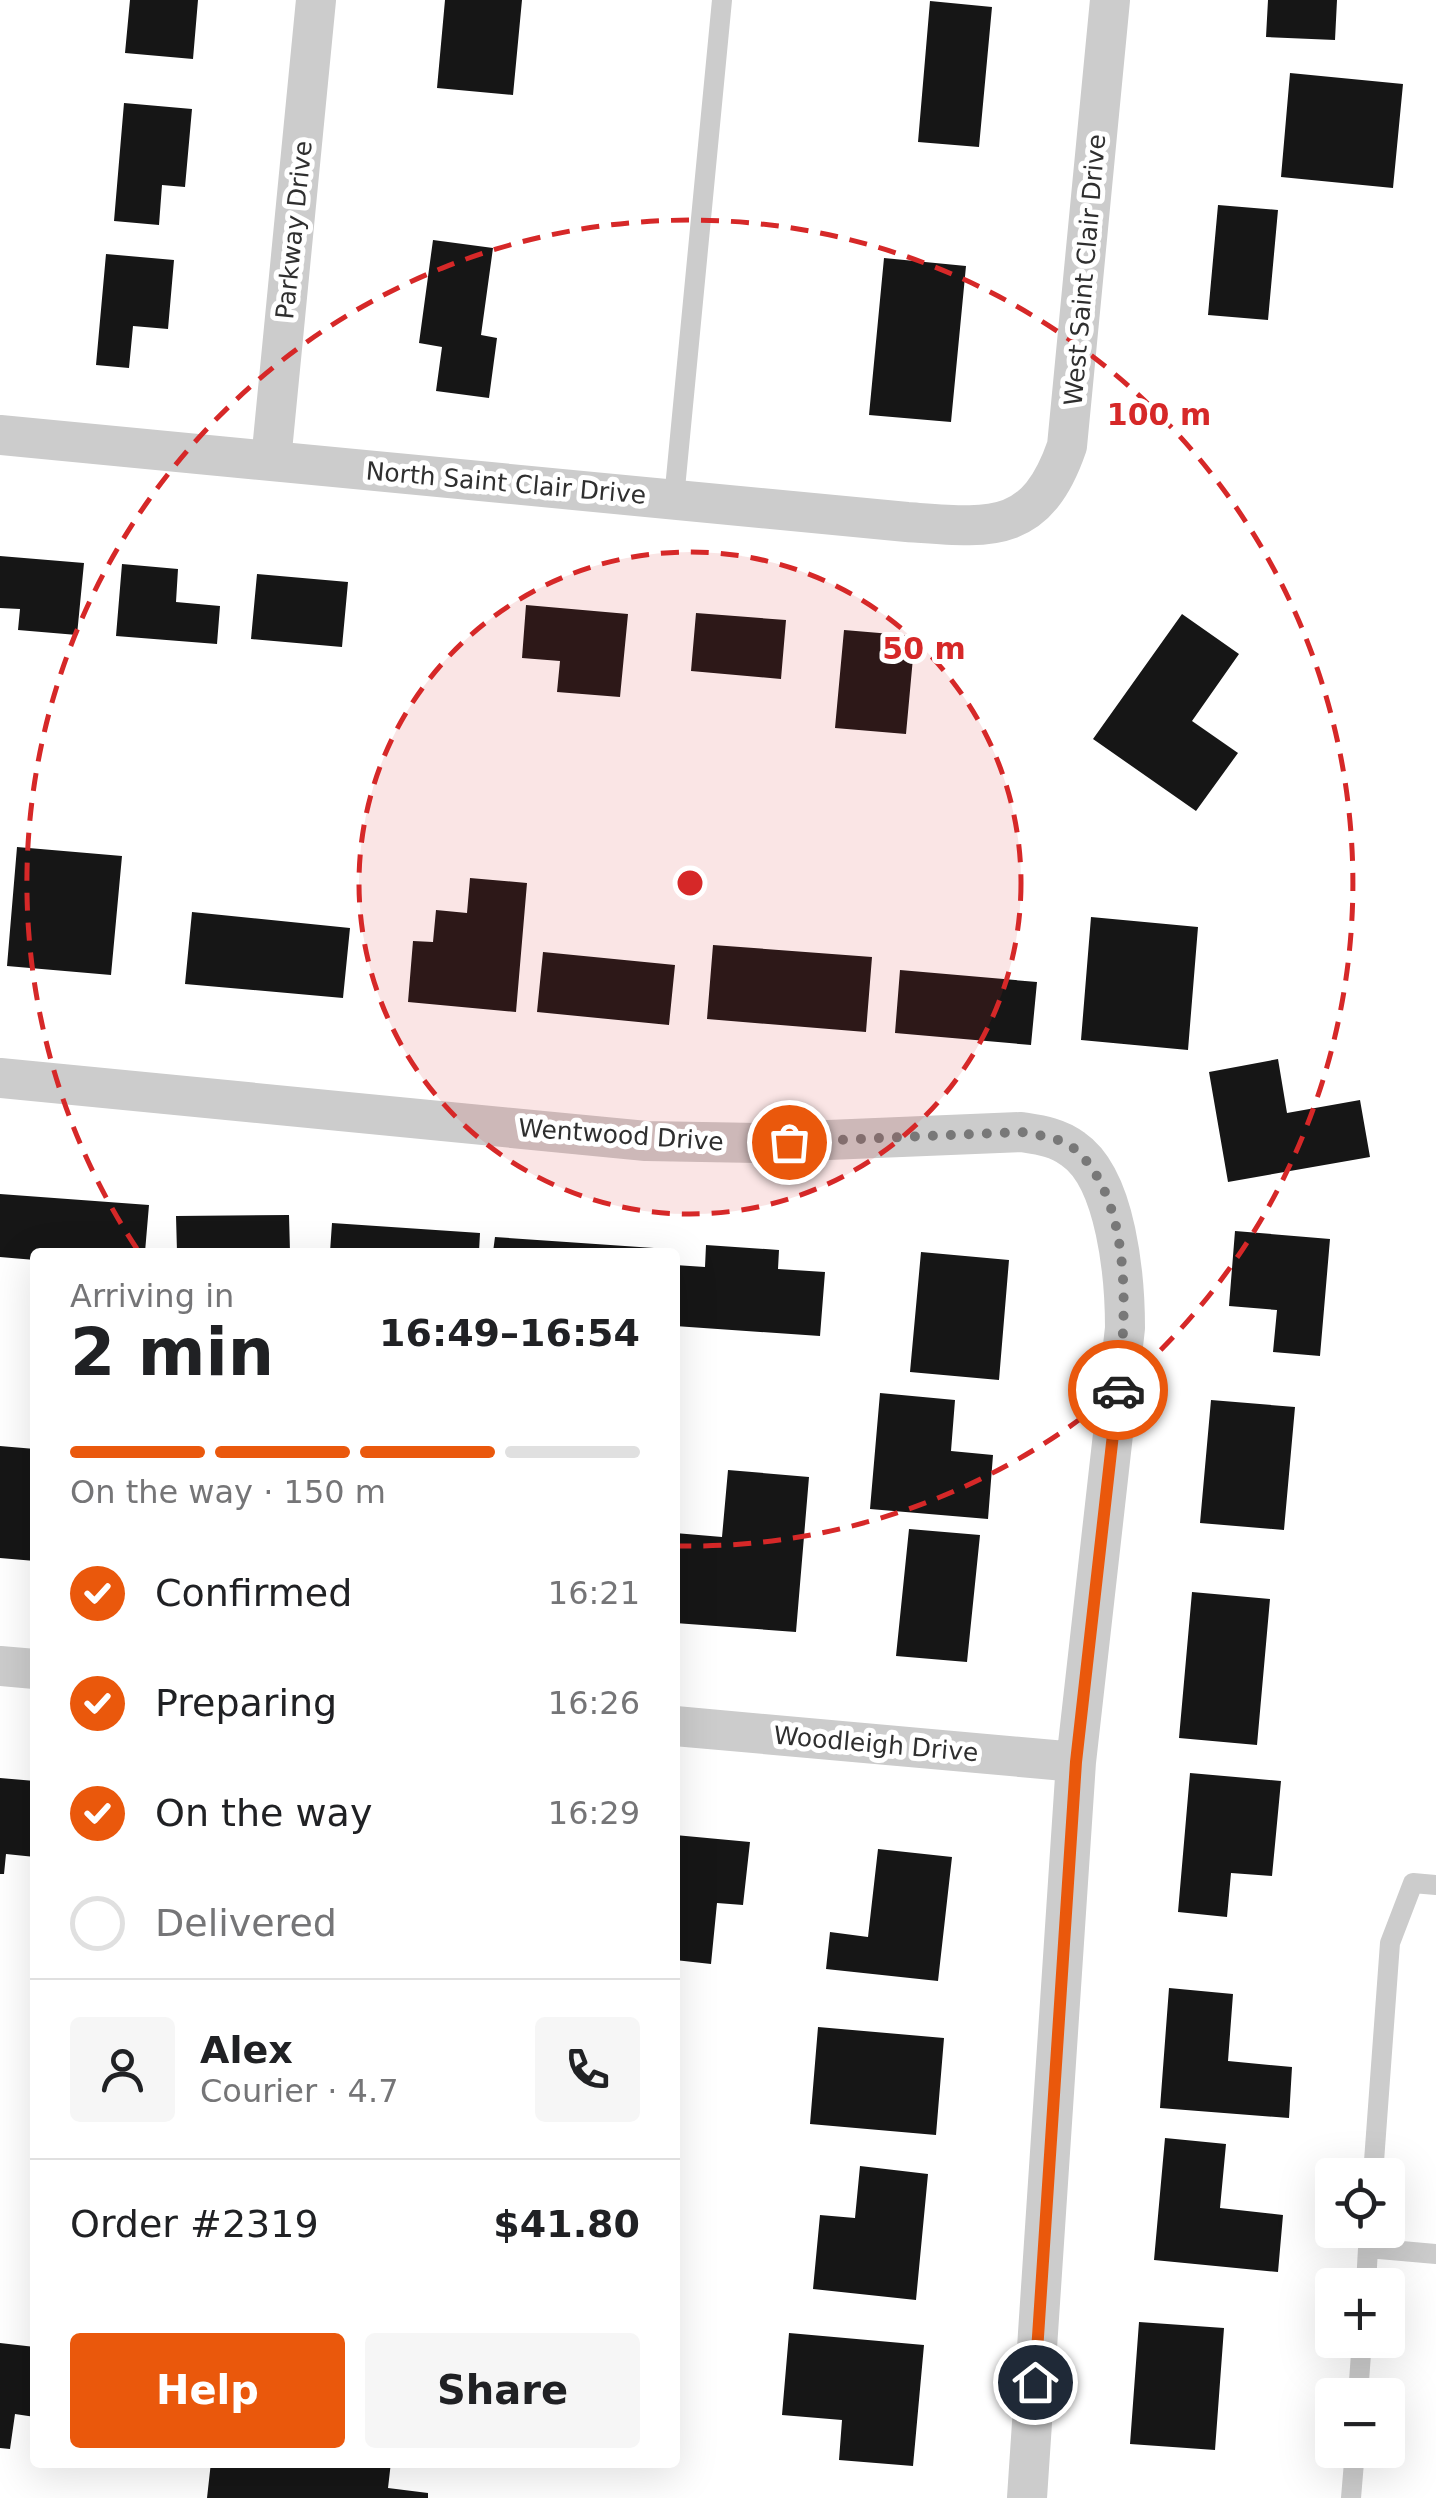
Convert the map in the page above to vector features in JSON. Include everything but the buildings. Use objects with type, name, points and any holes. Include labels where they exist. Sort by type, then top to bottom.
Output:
[{"type":"street","name":"Parkway Drive","points":[[271,461],[316,0]]},
{"type":"street","name":"West Saint Clair Drive","points":[[1012,518],[1040,502],[1056,479],[1066,446],[1110,0]]},
{"type":"street","name":"North Saint Clair Drive","points":[[0,435],[952,525],[1012,518]]},
{"type":"street","name":"Wentwood Drive","points":[[0,1078],[646,1141],[758,1144],[1021,1132],[1056,1138],[1078,1152],[1095,1175],[1110,1212],[1125,1280],[1125,1328],[1076,1762],[1027,2498]]},
{"type":"street","points":[[0,1666],[30,1669]]},
{"type":"street","name":"Woodleigh Drive","points":[[680,1726],[1076,1762]]},
{"type":"lane","points":[[674,499],[722,0]]},
{"type":"lane","points":[[1374,2158],[1390,1942],[1413,1884],[1436,1885]]},
{"type":"lane","points":[[1405,2247],[1436,2254]]},
{"type":"lane","points":[[1351,2498],[1353,2468]]},
{"type":"way so far","points":[[789,1142],[1021,1132],[1056,1138],[1078,1152],[1095,1175],[1110,1212],[1125,1280],[1125,1328],[1118,1390]]},
{"type":"route","points":[[1035,2382],[1076,1762],[1118,1390]]}]
